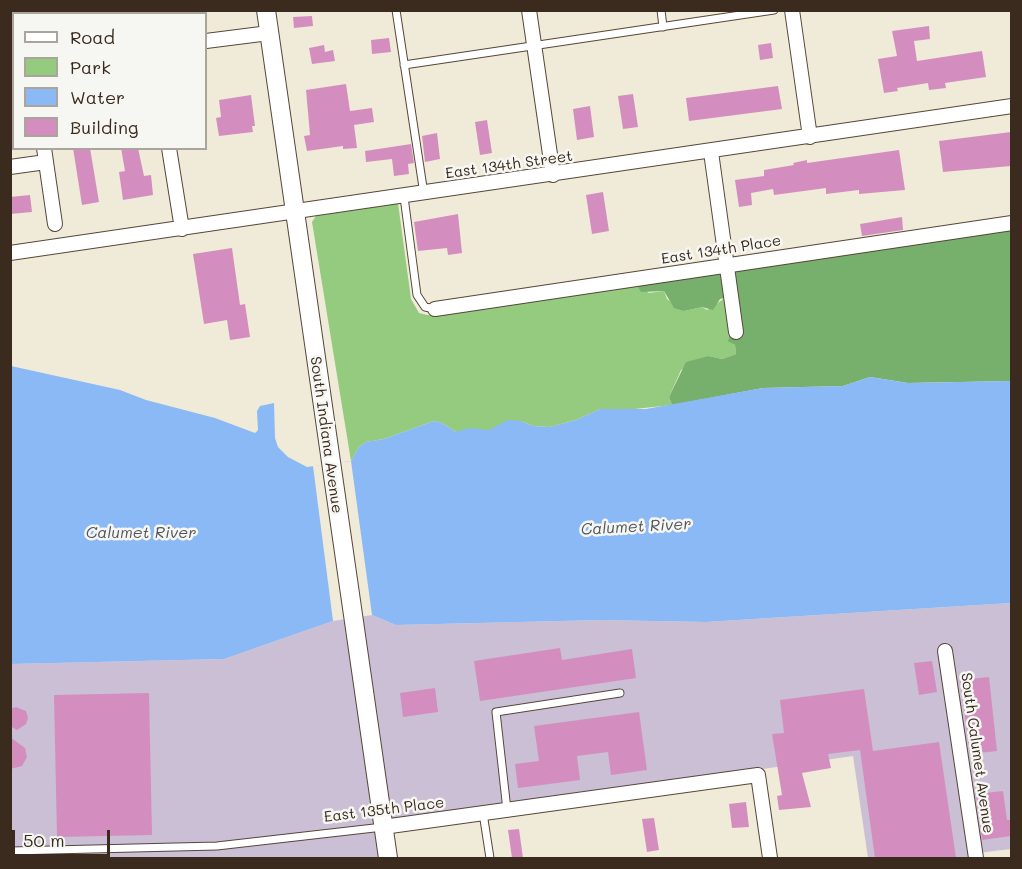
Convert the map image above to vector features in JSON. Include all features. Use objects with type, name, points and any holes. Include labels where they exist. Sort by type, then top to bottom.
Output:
[{"type":"main road","name":"South Indiana Avenue","points":[[266,10],[388,858]]},
{"type":"street","points":[[529,10],[553,175]]},
{"type":"street","points":[[792,10],[810,137]]},
{"type":"street","points":[[207,41],[269,33]]},
{"type":"street","name":"East 134th Street","points":[[10,253],[296,213],[1011,106]]},
{"type":"street","points":[[170,150],[182,229]]},
{"type":"street","points":[[711,152],[736,332]]},
{"type":"street","points":[[10,167],[45,155],[55,224]]},
{"type":"street","name":"East 134th Place","points":[[435,309],[1011,222]]},
{"type":"street","name":"South Calumet Avenue","points":[[945,651],[976,858]]},
{"type":"street","name":"East 135th Place","points":[[383,827],[759,775],[770,858]]},
{"type":"lane","points":[[396,10],[424,194]]},
{"type":"lane","points":[[661,10],[663,27]]},
{"type":"lane","points":[[404,64],[774,10]]},
{"type":"lane","points":[[404,197],[417,295],[424,307],[435,309]]},
{"type":"lane","points":[[507,810],[496,712],[620,693]]},
{"type":"lane","points":[[483,813],[490,858]]},
{"type":"lane","name":"East 135th Place","points":[[10,851],[217,846],[383,827]]},
{"type":"shaded area","points":[[1011,603],[1011,849],[978,853],[979,858],[868,858],[853,756],[380,824],[384,858],[11,858],[11,664],[224,659],[333,621],[372,615],[396,625],[601,620],[706,622]]},
{"type":"green space","points":[[398,203],[411,299],[419,313],[427,315],[636,283],[649,293],[664,291],[667,299],[684,311],[702,307],[707,310],[725,298],[731,317],[728,340],[735,345],[736,354],[722,359],[709,356],[681,370],[669,397],[672,405],[616,411],[600,409],[576,420],[550,427],[533,426],[521,421],[489,430],[456,432],[434,421],[384,439],[366,442],[359,447],[351,461],[312,222],[316,216]]},
{"type":"green space","points":[[1011,225],[1011,381],[908,383],[870,377],[843,386],[763,388],[672,405],[669,397],[686,362],[709,356],[722,359],[736,354],[735,345],[728,341],[731,318],[725,298],[720,299],[713,310],[702,307],[684,311],[674,308],[664,291],[641,292],[636,283]]},
{"type":"water","name":"Calumet River","points":[[11,366],[120,390],[146,400],[215,418],[255,433],[258,430],[257,411],[260,406],[274,403],[275,438],[278,447],[288,457],[307,467],[351,461],[359,447],[366,442],[384,439],[434,421],[456,432],[469,428],[489,430],[508,420],[521,421],[533,426],[550,427],[576,420],[600,409],[646,409],[763,388],[843,386],[870,377],[908,383],[1011,381],[1011,603],[706,622],[601,620],[396,625],[372,615],[333,621],[224,659],[11,664]]},
{"type":"pier","points":[[351,461],[372,615],[333,621],[313,466]]},
{"type":"building","points":[[312,16],[313,26],[294,28],[293,17]]},
{"type":"building","points":[[929,26],[930,39],[914,41],[917,61],[982,51],[986,77],[945,83],[946,88],[929,90],[928,83],[897,88],[898,91],[884,93],[878,59],[897,56],[892,31]]},
{"type":"building","points":[[389,38],[391,52],[372,54],[371,40]]},
{"type":"building","points":[[771,43],[773,58],[760,60],[758,45]]},
{"type":"building","points":[[324,45],[325,52],[333,50],[335,61],[312,64],[309,48]]},
{"type":"building","points":[[346,84],[350,111],[372,108],[374,122],[354,125],[357,148],[343,149],[343,146],[307,151],[304,136],[310,135],[306,90]]},
{"type":"building","points":[[778,86],[782,109],[689,121],[686,98]]},
{"type":"building","points":[[633,94],[638,127],[623,129],[618,96]]},
{"type":"building","points":[[251,95],[255,126],[252,126],[253,132],[219,136],[216,118],[221,117],[219,100]]},
{"type":"building","points":[[590,106],[594,137],[577,140],[573,109]]},
{"type":"building","points":[[487,120],[492,153],[480,155],[475,122]]},
{"type":"building","points":[[1011,132],[1011,166],[943,172],[939,141]]},
{"type":"building","points":[[437,133],[440,159],[425,162],[422,136]]},
{"type":"building","points":[[411,144],[414,163],[408,164],[409,174],[394,176],[392,159],[366,162],[365,151]]},
{"type":"building","points":[[73,150],[90,150],[99,202],[82,205]]},
{"type":"building","points":[[121,150],[138,150],[144,176],[151,175],[153,195],[123,200],[119,172],[125,171]]},
{"type":"building","points":[[899,150],[905,190],[859,194],[859,190],[826,194],[826,188],[774,195],[773,189],[751,193],[752,205],[739,207],[735,180],[764,176],[764,170],[794,165],[793,163],[807,160],[807,163]]},
{"type":"building","points":[[603,192],[609,231],[592,234],[586,195]]},
{"type":"building","points":[[30,195],[32,212],[10,214],[10,197]]},
{"type":"building","points":[[458,214],[462,253],[448,255],[447,248],[418,251],[414,222]]},
{"type":"building","points":[[902,217],[903,230],[862,236],[860,224]]},
{"type":"building","points":[[232,248],[240,305],[245,304],[250,337],[230,340],[227,320],[204,324],[193,254]]},
{"type":"building","points":[[560,648],[562,660],[632,649],[636,678],[480,701],[474,661]]},
{"type":"building","points":[[932,661],[937,692],[919,695],[914,663]]},
{"type":"building","points":[[989,677],[997,751],[970,754],[960,680]]},
{"type":"building","points":[[435,688],[438,712],[403,717],[400,693]]},
{"type":"building","points":[[864,689],[873,751],[939,742],[956,858],[875,858],[860,750],[828,754],[831,768],[802,773],[811,807],[779,810],[777,796],[782,795],[772,734],[784,733],[780,700]]},
{"type":"building","points":[[149,693],[152,835],[57,837],[54,695]]},
{"type":"building","points":[[16,707],[26,711],[28,718],[26,724],[17,730],[10,726],[10,709]]},
{"type":"building","points":[[639,712],[647,770],[611,775],[608,752],[577,756],[580,780],[518,788],[515,764],[539,761],[534,726]]},
{"type":"building","points":[[10,737],[25,748],[27,757],[22,766],[10,769]]},
{"type":"building","points":[[1003,791],[1007,820],[1011,820],[1011,836],[982,840],[976,794]]},
{"type":"building","points":[[746,802],[749,827],[732,828],[729,804]]},
{"type":"building","points":[[654,818],[659,850],[647,852],[642,819]]},
{"type":"building","points":[[519,829],[523,858],[512,858],[508,830]]}]
